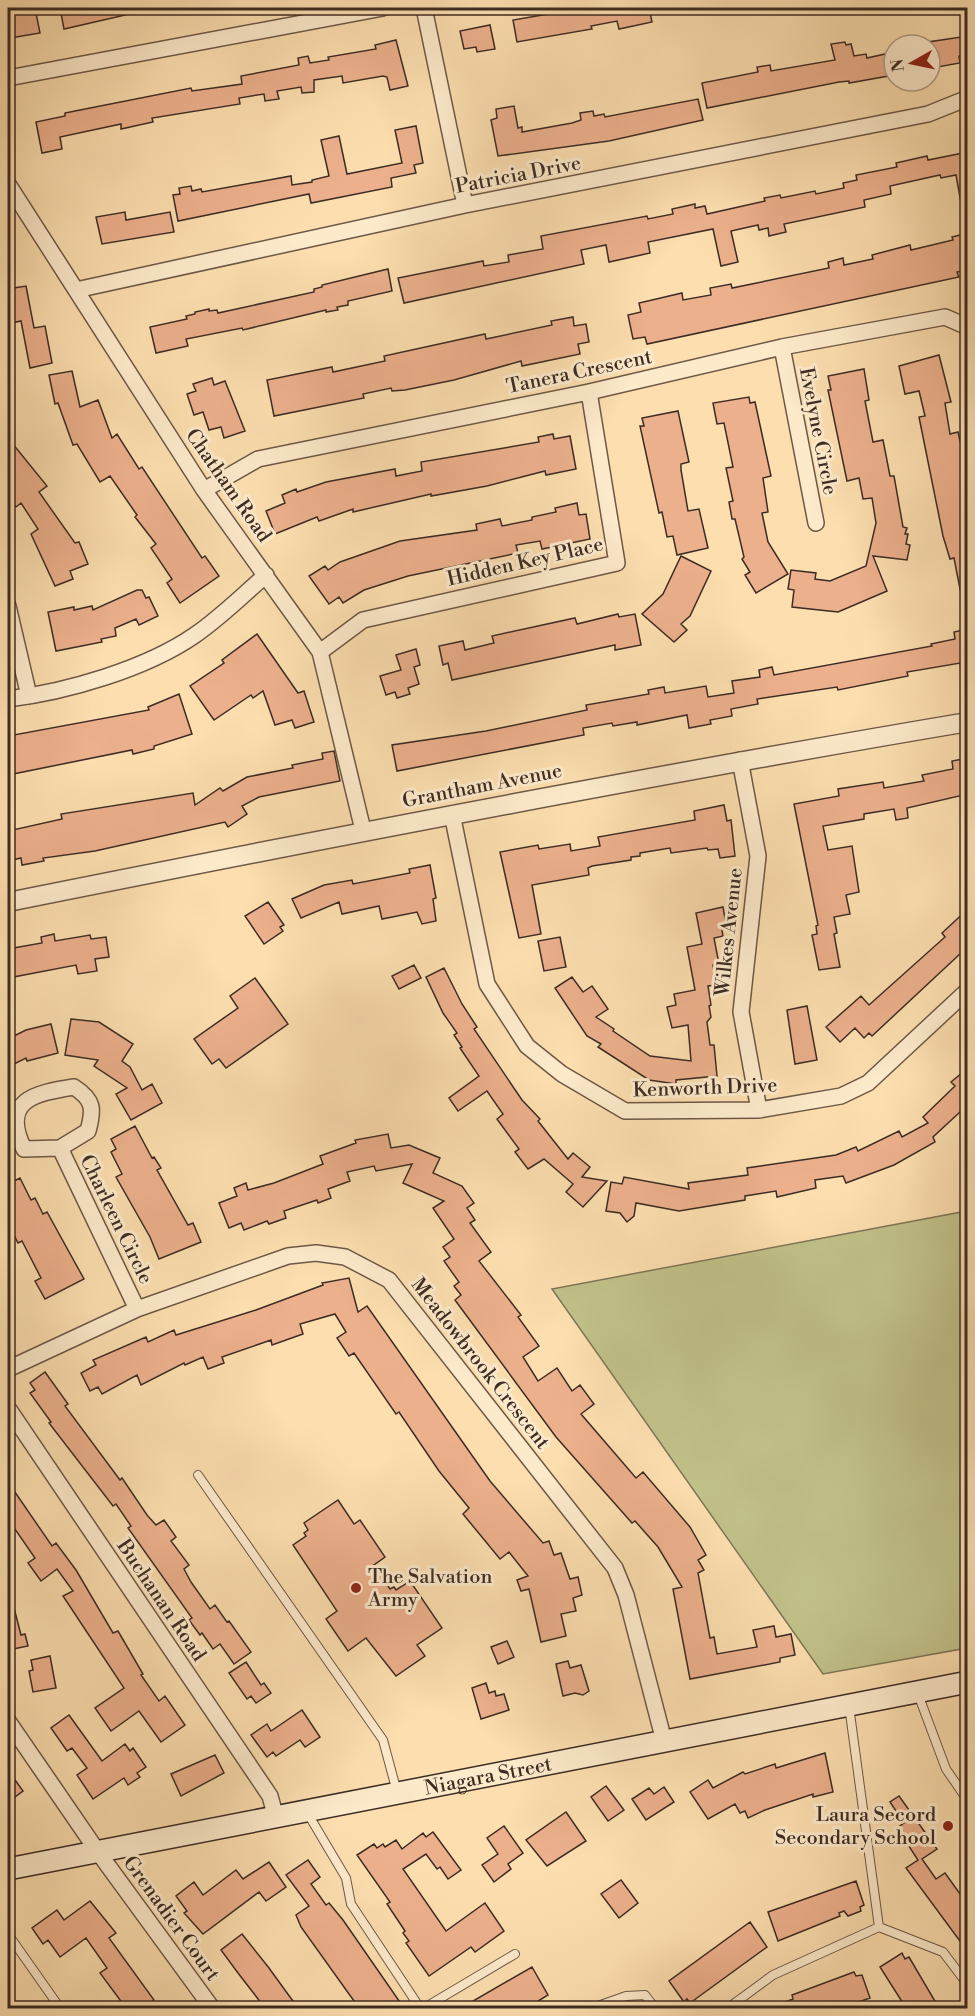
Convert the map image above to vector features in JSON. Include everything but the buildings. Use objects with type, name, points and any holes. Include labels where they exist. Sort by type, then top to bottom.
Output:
[{"type":"main road","name":"Niagara Street","points":[[8,1869],[397,1795],[916,1690],[968,1682]]},
{"type":"street","points":[[8,78],[383,8]]},
{"type":"street","points":[[424,8],[465,205]]},
{"type":"street","name":"Patricia Drive","points":[[76,290],[465,205],[928,114],[968,98]]},
{"type":"street","name":"Chatham Road","points":[[8,184],[204,490],[320,652],[363,830]]},
{"type":"street","name":"Tanera Crescent","points":[[204,490],[258,459],[589,392],[782,347],[945,317],[968,327]]},
{"type":"street","name":"Evelyne Circle","points":[[782,347],[816,523]]},
{"type":"street","name":"Hidden Key Place","points":[[320,652],[363,620],[617,563],[589,392]]},
{"type":"street","points":[[8,699],[29,696],[146,661],[195,635],[266,575]]},
{"type":"street","points":[[8,606],[29,696]]},
{"type":"street","name":"Grantham Avenue","points":[[8,902],[363,830],[740,760],[968,722]]},
{"type":"street","name":"Wilkes Avenue","points":[[740,760],[758,856],[741,1012],[759,1110]]},
{"type":"street","name":"Kenworth Drive","points":[[452,814],[487,984],[527,1046],[562,1074],[625,1111],[759,1110],[841,1096],[868,1083],[968,990]]},
{"type":"street","name":"Charleen Circle","points":[[74,1087],[85,1095],[93,1111],[88,1131],[60,1148],[24,1149],[9,1133],[8,1114],[15,1101],[32,1094],[74,1087]]},
{"type":"street","name":"Charleen Circle","points":[[60,1148],[137,1309]]},
{"type":"street","name":"Meadowbrook Crescent","points":[[8,1369],[137,1309],[288,1256],[316,1253],[345,1257],[389,1280],[615,1568],[626,1595],[663,1742]]},
{"type":"street","name":"Buchanan Road","points":[[8,1408],[270,1796],[276,1818]]},
{"type":"street","name":"Grenadier Court","points":[[8,1721],[98,1852],[212,2008]]},
{"type":"lane","points":[[198,1475],[383,1740],[397,1795]]},
{"type":"lane","points":[[916,1690],[946,1769],[968,1801]]},
{"type":"lane","points":[[848,1704],[879,1928]]},
{"type":"lane","points":[[307,1812],[346,1878],[351,1904],[422,2008],[515,1954]]},
{"type":"lane","points":[[728,2008],[773,1975],[879,1928],[944,1952],[968,1985]]},
{"type":"lane","points":[[8,1934],[60,2008]]},
{"type":"lane","points":[[592,2008],[626,1996],[645,1995],[655,2008]]},
{"type":"green space","points":[[967,1211],[967,1648],[823,1674],[552,1289]]},
{"type":"place","name":"The Salvation Army","points":[[356,1588]]},
{"type":"place","name":"Laura Secord Secondary School","points":[[948,1826]]}]
